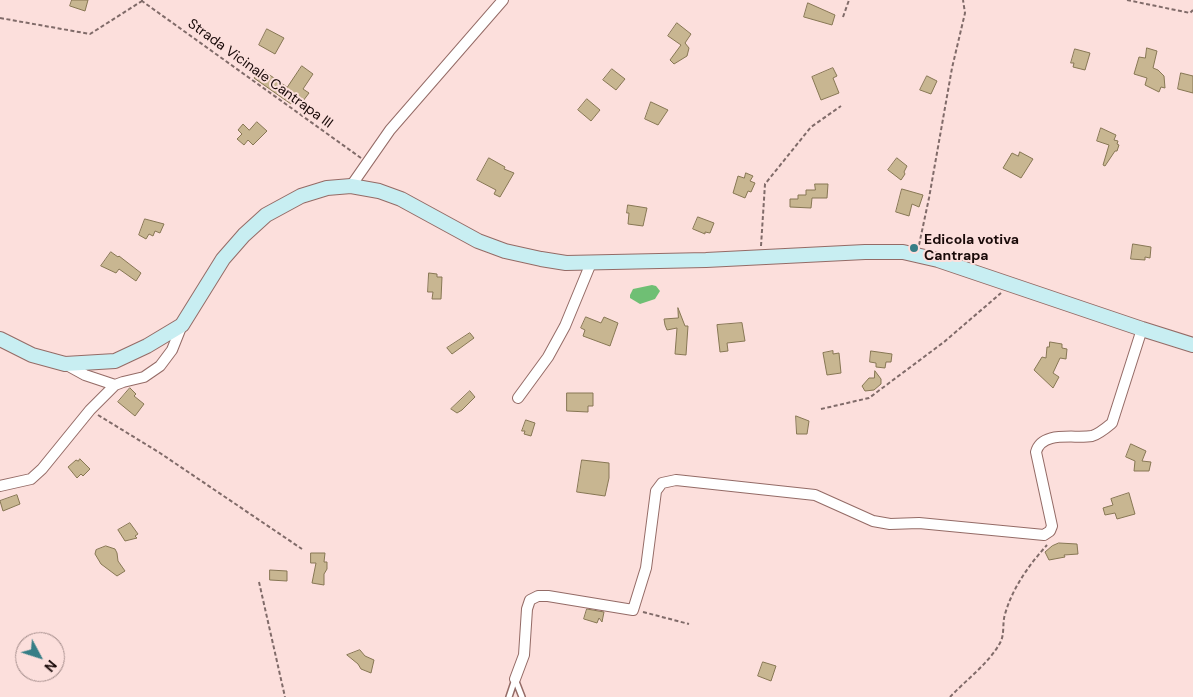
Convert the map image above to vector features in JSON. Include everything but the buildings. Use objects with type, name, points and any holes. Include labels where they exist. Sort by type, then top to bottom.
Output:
[{"type":"main road","points":[[0,339],[32,355],[65,364],[115,361],[147,346],[182,325],[223,260],[244,234],[266,215],[301,196],[326,188],[351,186],[379,191],[401,199],[478,241],[504,251],[566,263],[760,258],[865,252],[903,252],[914,254],[938,260],[1193,345]]},
{"type":"street","points":[[351,186],[390,130],[503,0]]},
{"type":"street","points":[[518,398],[548,357],[565,326],[591,263]]},
{"type":"street","points":[[0,486],[31,479],[42,469],[90,410],[115,385],[144,378],[160,366],[172,350],[182,325]]},
{"type":"street","points":[[515,680],[524,655],[527,610],[530,600],[538,596],[548,596],[633,610],[646,568],[656,491],[662,484],[676,480],[815,495],[873,521],[890,524],[919,523],[1044,535],[1050,531],[1052,522],[1036,452],[1038,446],[1043,440],[1093,436],[1112,423],[1142,329]]},
{"type":"street","points":[[65,364],[85,375],[115,385]]},
{"type":"lane","points":[[509,697],[515,680]]},
{"type":"lane","points":[[515,680],[522,697]]},
{"type":"path","points":[[843,17],[849,0]]},
{"type":"path","points":[[914,254],[921,241],[952,68],[965,13],[963,0]]},
{"type":"path","points":[[1127,0],[1190,13],[1193,10]]},
{"type":"path","name":"Strada Vicinale Cantrapa III","points":[[0,18],[90,34],[142,1],[366,162]]},
{"type":"path","points":[[760,258],[765,184],[811,127],[841,106]]},
{"type":"path","points":[[821,409],[869,398],[944,342],[1010,284]]},
{"type":"path","points":[[90,410],[160,453],[302,549]]},
{"type":"path","points":[[950,697],[990,658],[1000,643],[1004,634],[1004,614],[1015,589],[1034,560],[1048,544],[1051,537],[1050,531]]},
{"type":"path","points":[[260,582],[285,697]]},
{"type":"path","points":[[633,610],[689,624]]},
{"type":"shaded area","points":[[652,285],[656,286],[660,291],[655,299],[640,304],[630,298],[633,289]]},
{"type":"place","name":"Edicola votiva Cantrapa","points":[[914,248]]}]
